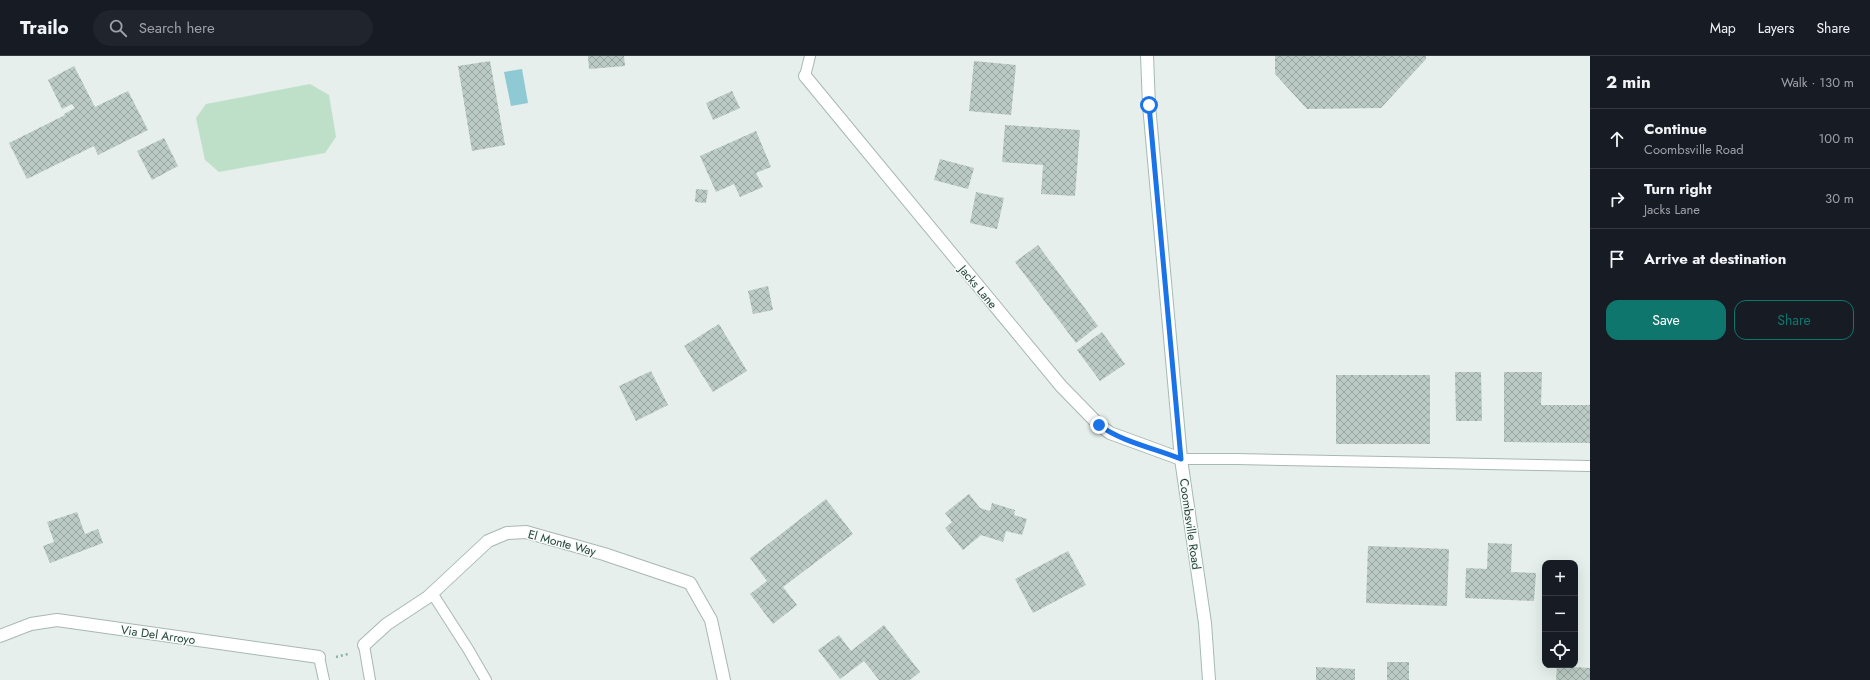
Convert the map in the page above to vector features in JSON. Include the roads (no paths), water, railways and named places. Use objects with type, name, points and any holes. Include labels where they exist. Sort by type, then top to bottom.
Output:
[{"type":"street","name":"Coombsville Road","points":[[1147,56],[1149,105],[1181,459],[1204,616],[1209,680]]},
{"type":"street","name":"Jacks Lane","points":[[805,76],[1061,386],[1093,420],[1110,433],[1122,439],[1151,447],[1181,459]]},
{"type":"street","name":"El Monte Way","points":[[364,644],[387,624],[432,593],[488,541],[507,533],[526,532],[604,554],[690,583],[711,620],[724,680]]},
{"type":"street","name":"Via Del Arroyo","points":[[0,636],[31,624],[57,620],[318,657]]},
{"type":"lane","points":[[805,76],[810,56]]},
{"type":"lane","points":[[1181,459],[1590,466]]},
{"type":"lane","points":[[432,593],[486,680]]},
{"type":"lane","points":[[364,644],[370,680]]},
{"type":"lane","points":[[318,657],[324,680]]},
{"type":"water","points":[[522,69],[528,103],[511,106],[504,72]]}]
